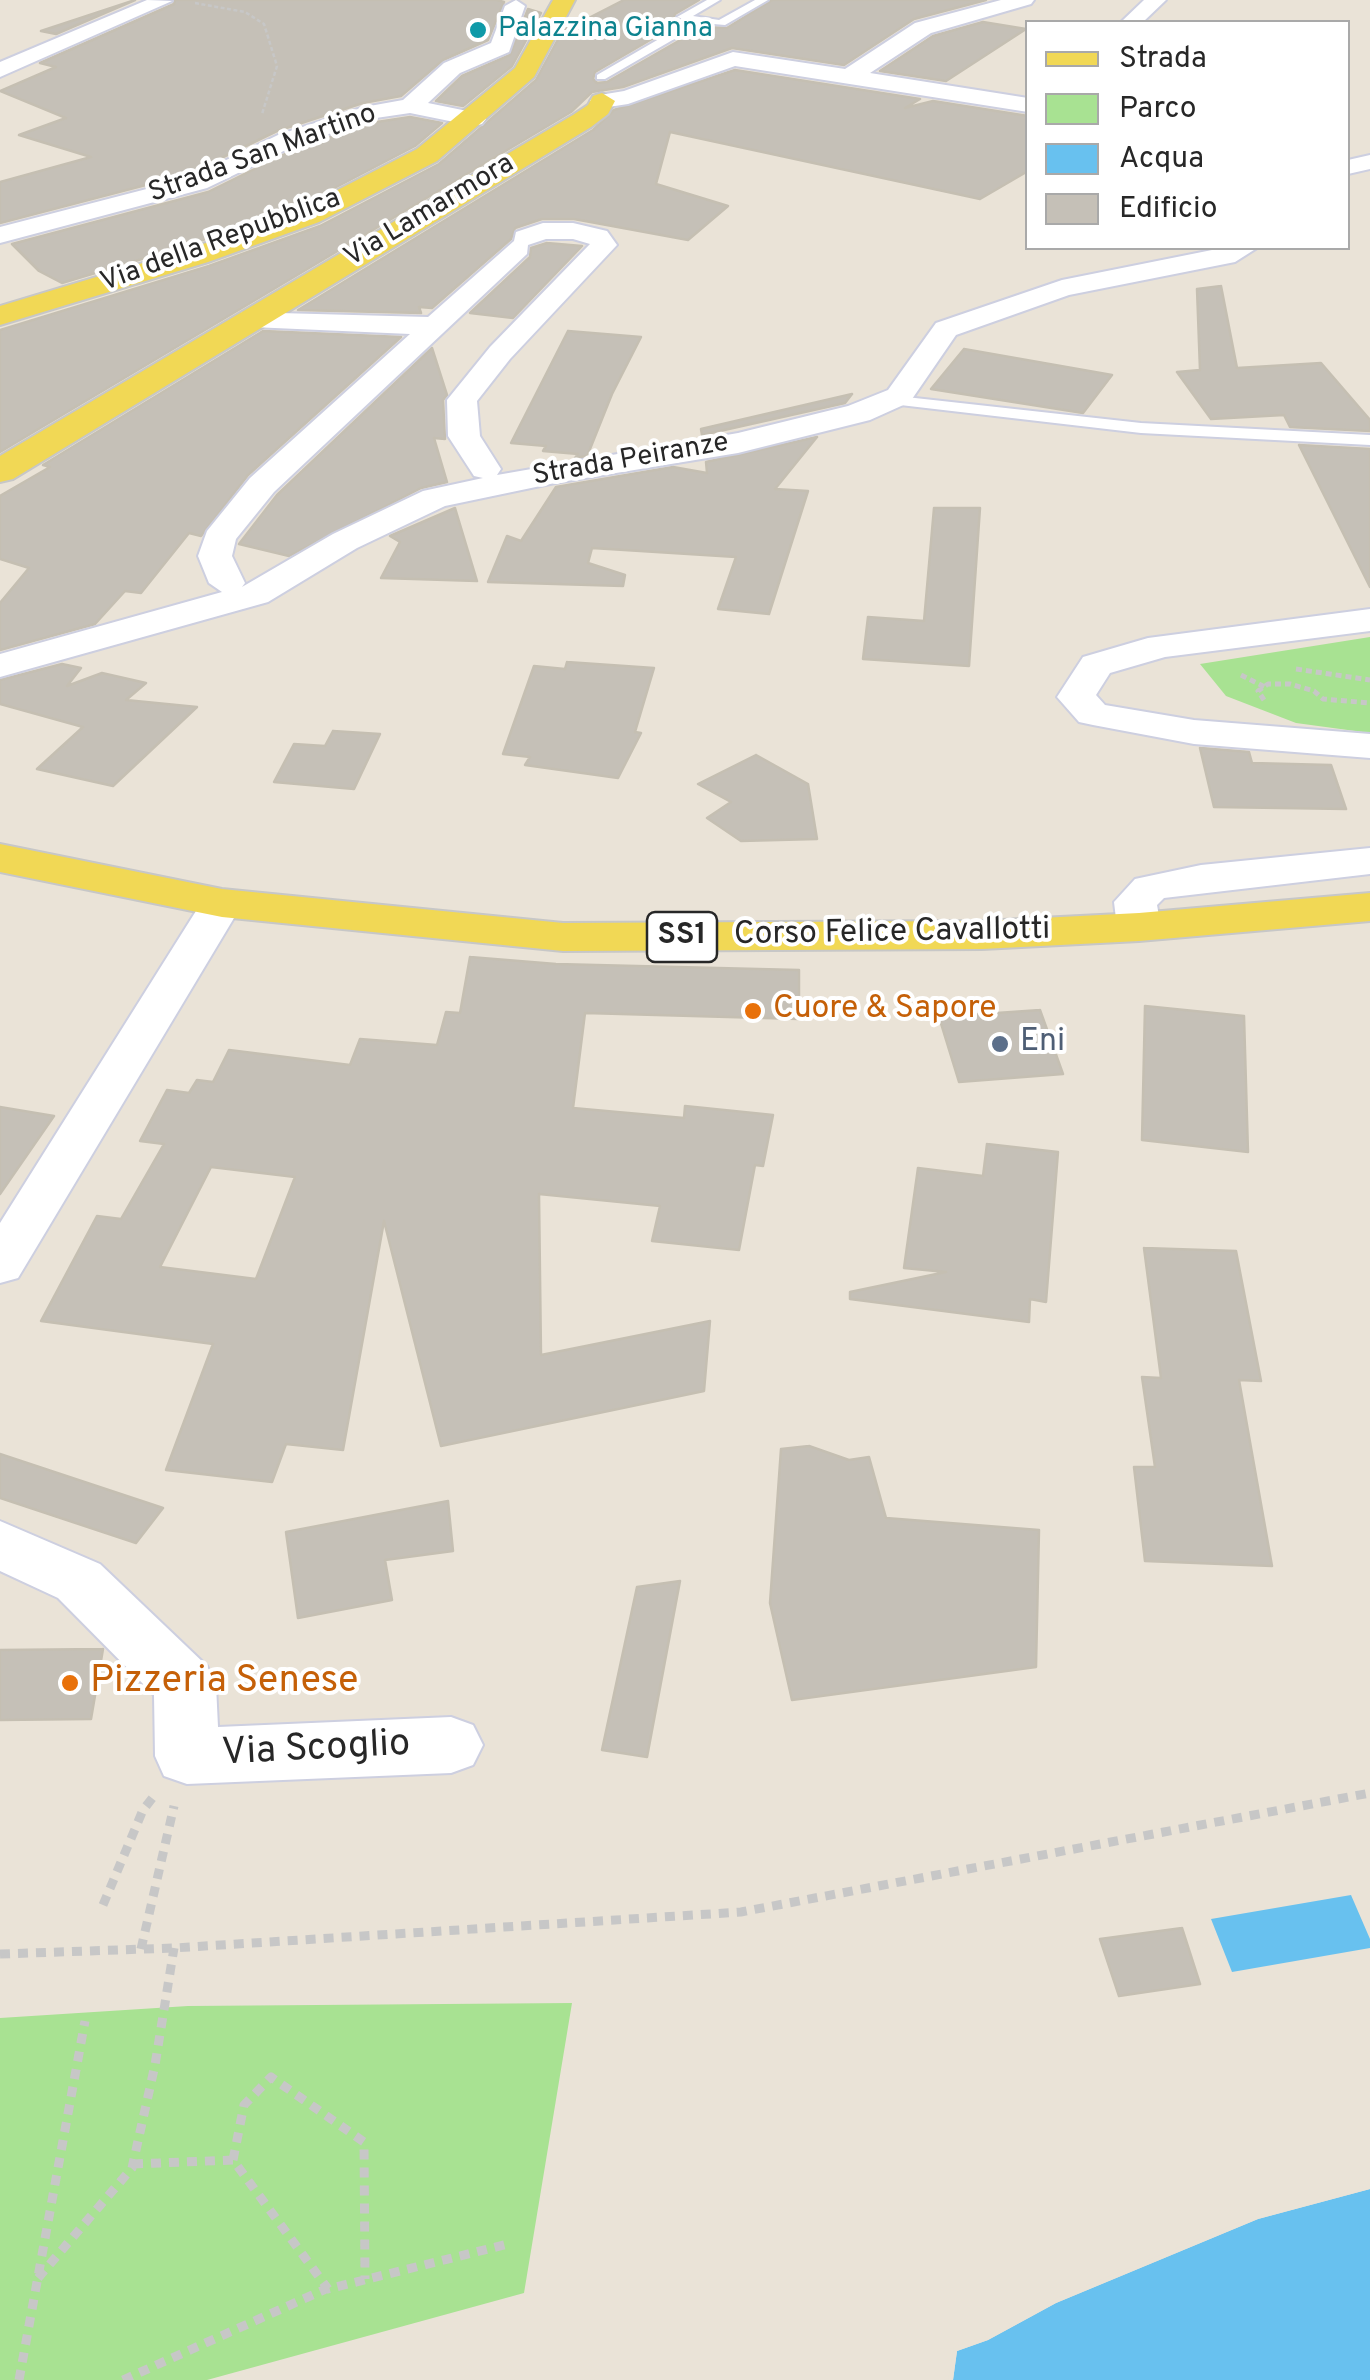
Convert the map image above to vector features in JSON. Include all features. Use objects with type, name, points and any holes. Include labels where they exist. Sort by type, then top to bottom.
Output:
[{"type":"main road","points":[[564,0],[554,83],[602,89]]},
{"type":"main road","name":"Via della Repubblica","points":[[0,316],[196,256],[309,216],[427,155],[474,119],[554,83]]},
{"type":"main road","name":"Via Lamarmora","points":[[0,471],[594,113],[602,89]]},
{"type":"main road","name":"Corso Felice Cavallotti","points":[[0,858],[222,903],[563,938],[982,935],[1139,927],[1370,907]]},
{"type":"street","points":[[849,76],[924,28],[1024,0]]},
{"type":"street","points":[[1134,20],[1156,0]]},
{"type":"street","points":[[0,70],[162,1]]},
{"type":"street","name":"Strada San Martino","points":[[410,106],[452,68],[501,46],[515,6]]},
{"type":"street","name":"Via Lamarmora","points":[[602,89],[628,97],[725,61],[764,61],[1025,105]]},
{"type":"street","name":"Strada San Martino","points":[[0,235],[198,183],[287,140],[372,112],[410,106],[474,119]]},
{"type":"street","points":[[227,584],[215,556],[219,538],[262,485],[521,243],[543,231],[573,231],[598,237],[604,245],[500,354],[462,400],[464,436],[486,469]]},
{"type":"street","name":"Strada Peiranze","points":[[0,666],[255,594],[345,541],[435,498],[738,444],[859,412],[908,386],[946,329],[1007,311],[1061,273],[1226,256],[1240,250]]},
{"type":"street","name":"Via Lamarmora","points":[[252,318],[435,326]]},
{"type":"street","points":[[1370,620],[1161,646],[1096,666],[1076,696],[1093,714],[1194,732],[1370,746]]},
{"type":"street","points":[[1139,927],[1135,902],[1150,888],[1201,878],[1370,861]]},
{"type":"street","points":[[0,1265],[222,903]]},
{"type":"street","name":"Via Scoglio","points":[[0,1545],[80,1581],[185,1685],[187,1756],[451,1744]]},
{"type":"lane","points":[[715,0],[682,18],[721,23],[763,0]]},
{"type":"lane","points":[[602,89],[700,20]]},
{"type":"lane","points":[[888,400],[1141,428],[1370,440]]},
{"type":"path","points":[[162,1],[245,12],[264,24],[277,66],[260,120],[287,140]]},
{"type":"path","points":[[1284,666],[1370,680]]},
{"type":"path","points":[[1301,670],[1310,680],[1304,688]]},
{"type":"path","points":[[1275,703],[1264,700],[1258,691],[1268,684],[1304,688],[1322,701],[1370,703]]},
{"type":"path","points":[[103,1905],[143,1810],[187,1756]]},
{"type":"path","points":[[141,1950],[187,1756]]},
{"type":"path","points":[[0,1954],[141,1950],[741,1912],[1370,1794]]},
{"type":"path","points":[[38,2278],[133,2164],[155,2065],[174,1948]]},
{"type":"path","points":[[19,2380],[85,2022]]},
{"type":"path","points":[[330,2288],[233,2160],[244,2105],[270,2076],[364,2142],[365,2279]]},
{"type":"path","points":[[133,2164],[233,2160]]},
{"type":"path","points":[[122,2380],[330,2288],[508,2244]]},
{"type":"green space","points":[[1370,637],[1370,733],[1296,723],[1226,696],[1200,664]]},
{"type":"green space","points":[[572,2003],[524,2293],[207,2380],[0,2380],[0,2018],[188,2006]]},
{"type":"water","points":[[1351,1895],[1370,1939],[1370,1948],[1232,1972],[1211,1919]]},
{"type":"water","points":[[1370,2189],[1370,2380],[953,2380],[957,2351],[988,2340],[1056,2303],[1258,2219]]},
{"type":"pier","points":[[1370,2184],[1370,2189],[1258,2219],[1056,2303],[988,2340],[957,2351],[953,2380],[948,2380],[954,2347],[986,2336],[1054,2299],[1257,2215]]},
{"type":"building","points":[[135,0],[56,34],[41,31]]},
{"type":"building","points":[[175,0],[504,2],[488,40],[443,60],[401,96],[363,103],[277,131],[188,174],[0,223],[0,182],[91,157],[19,135],[66,118],[0,91],[56,67],[40,63],[174,4]]},
{"type":"building","points":[[624,0],[699,0],[675,14],[674,19],[681,22],[595,72],[593,79],[597,83],[607,82],[703,27],[727,28],[772,0],[986,0],[914,19],[844,65],[732,48],[623,87],[592,92],[571,112],[0,452],[0,330],[209,266],[320,226],[439,164],[536,80],[568,21],[577,24]]},
{"type":"building","points":[[528,9],[541,13],[512,66],[463,106],[436,101],[462,76],[510,55]]},
{"type":"building","points":[[983,22],[1025,29],[946,81],[880,71],[933,36]]},
{"type":"building","points":[[735,70],[920,99],[905,108],[933,101],[1025,116],[1025,173],[980,199],[670,132],[656,184],[728,206],[688,240],[574,219],[542,219],[515,228],[511,239],[432,308],[419,307],[421,313],[298,310],[593,130],[614,110]]},
{"type":"building","points":[[410,117],[442,123],[415,146],[298,207],[185,246],[62,283],[39,271],[12,244],[208,192],[297,148],[377,122]]},
{"type":"building","points":[[547,243],[582,246],[513,318],[470,313],[530,257],[531,248]]},
{"type":"building","points":[[1221,286],[1237,368],[1321,363],[1370,420],[1370,431],[1290,427],[1284,415],[1211,419],[1177,372],[1200,370],[1197,289]]},
{"type":"building","points":[[263,331],[401,337],[248,475],[201,536],[189,533],[141,593],[125,591],[95,624],[0,650],[0,603],[29,568],[0,559],[0,496],[50,467],[43,465]]},
{"type":"building","points":[[568,331],[641,337],[612,394],[588,454],[592,455],[575,458],[578,454],[543,451],[546,446],[511,443]]},
{"type":"building","points":[[432,348],[447,395],[443,400],[445,439],[434,438],[447,482],[421,488],[289,556],[239,544],[277,495]]},
{"type":"building","points":[[964,349],[1112,375],[1083,413],[931,389]]},
{"type":"building","points":[[852,394],[845,403],[702,435],[701,429]]},
{"type":"building","points":[[817,437],[775,489],[808,491],[769,614],[718,609],[736,557],[592,548],[588,563],[625,575],[623,586],[488,582],[507,536],[521,541],[556,487],[673,467],[707,473],[706,462]]},
{"type":"building","points":[[1299,445],[1370,449],[1370,587]]},
{"type":"building","points":[[455,508],[477,581],[381,578],[400,542],[390,536]]},
{"type":"building","points":[[934,508],[980,508],[969,666],[863,659],[868,617],[924,621]]},
{"type":"building","points":[[567,662],[654,668],[635,732],[641,733],[618,778],[525,765],[530,757],[503,754],[534,666],[565,669]]},
{"type":"building","points":[[62,664],[81,668],[67,686],[102,673],[146,683],[126,700],[197,707],[113,786],[37,769],[83,727],[0,704],[0,680]]},
{"type":"building","points":[[333,731],[380,734],[354,789],[274,782],[294,744],[325,746]]},
{"type":"building","points":[[1200,748],[1249,752],[1252,763],[1331,765],[1346,809],[1214,807]]},
{"type":"building","points":[[756,755],[808,784],[817,839],[741,841],[707,818],[731,802],[698,784]]},
{"type":"building","points":[[470,957],[556,964],[799,970],[799,1019],[585,1013],[573,1108],[684,1118],[685,1106],[773,1115],[763,1166],[755,1165],[739,1250],[652,1241],[660,1206],[539,1194],[541,1355],[710,1321],[704,1391],[441,1446],[384,1221],[343,1450],[286,1444],[272,1482],[166,1470],[213,1344],[41,1321],[97,1216],[121,1219],[164,1144],[140,1141],[167,1090],[189,1093],[197,1080],[213,1082],[229,1050],[350,1065],[360,1039],[437,1045],[446,1012],[460,1013]],"holes":[[[211,1167],[295,1177],[256,1279],[160,1267]]]},
{"type":"building","points":[[1145,1006],[1244,1016],[1248,1152],[1142,1140]]},
{"type":"building","points":[[1040,1010],[1063,1074],[959,1082],[939,1017]]},
{"type":"building","points":[[0,1107],[54,1116],[0,1194]]},
{"type":"building","points":[[987,1144],[1058,1152],[1046,1302],[1030,1299],[1029,1322],[850,1299],[850,1292],[946,1272],[904,1268],[918,1168],[983,1176]]},
{"type":"building","points":[[1144,1248],[1236,1251],[1261,1381],[1239,1380],[1272,1566],[1145,1561],[1134,1467],[1155,1467],[1142,1377],[1161,1378]]},
{"type":"building","points":[[809,1446],[849,1460],[869,1457],[886,1518],[1039,1530],[1036,1667],[792,1700],[770,1603],[781,1449]]},
{"type":"building","points":[[0,1454],[163,1508],[136,1543],[0,1498]]},
{"type":"building","points":[[448,1501],[453,1551],[385,1560],[392,1600],[298,1618],[286,1532]]},
{"type":"building","points":[[680,1581],[647,1757],[602,1750],[637,1587]]},
{"type":"building","points":[[103,1649],[91,1719],[0,1720],[0,1650]]},
{"type":"building","points":[[1182,1928],[1200,1984],[1119,1996],[1100,1939]]},
{"type":"place","name":"Palazzina Gianna","points":[[478,30]]},
{"type":"place","name":"Cuore & Sapore","points":[[753,1011]]},
{"type":"place","name":"Eni","points":[[1000,1044]]},
{"type":"place","name":"Pizzeria Senese","points":[[70,1683]]}]
